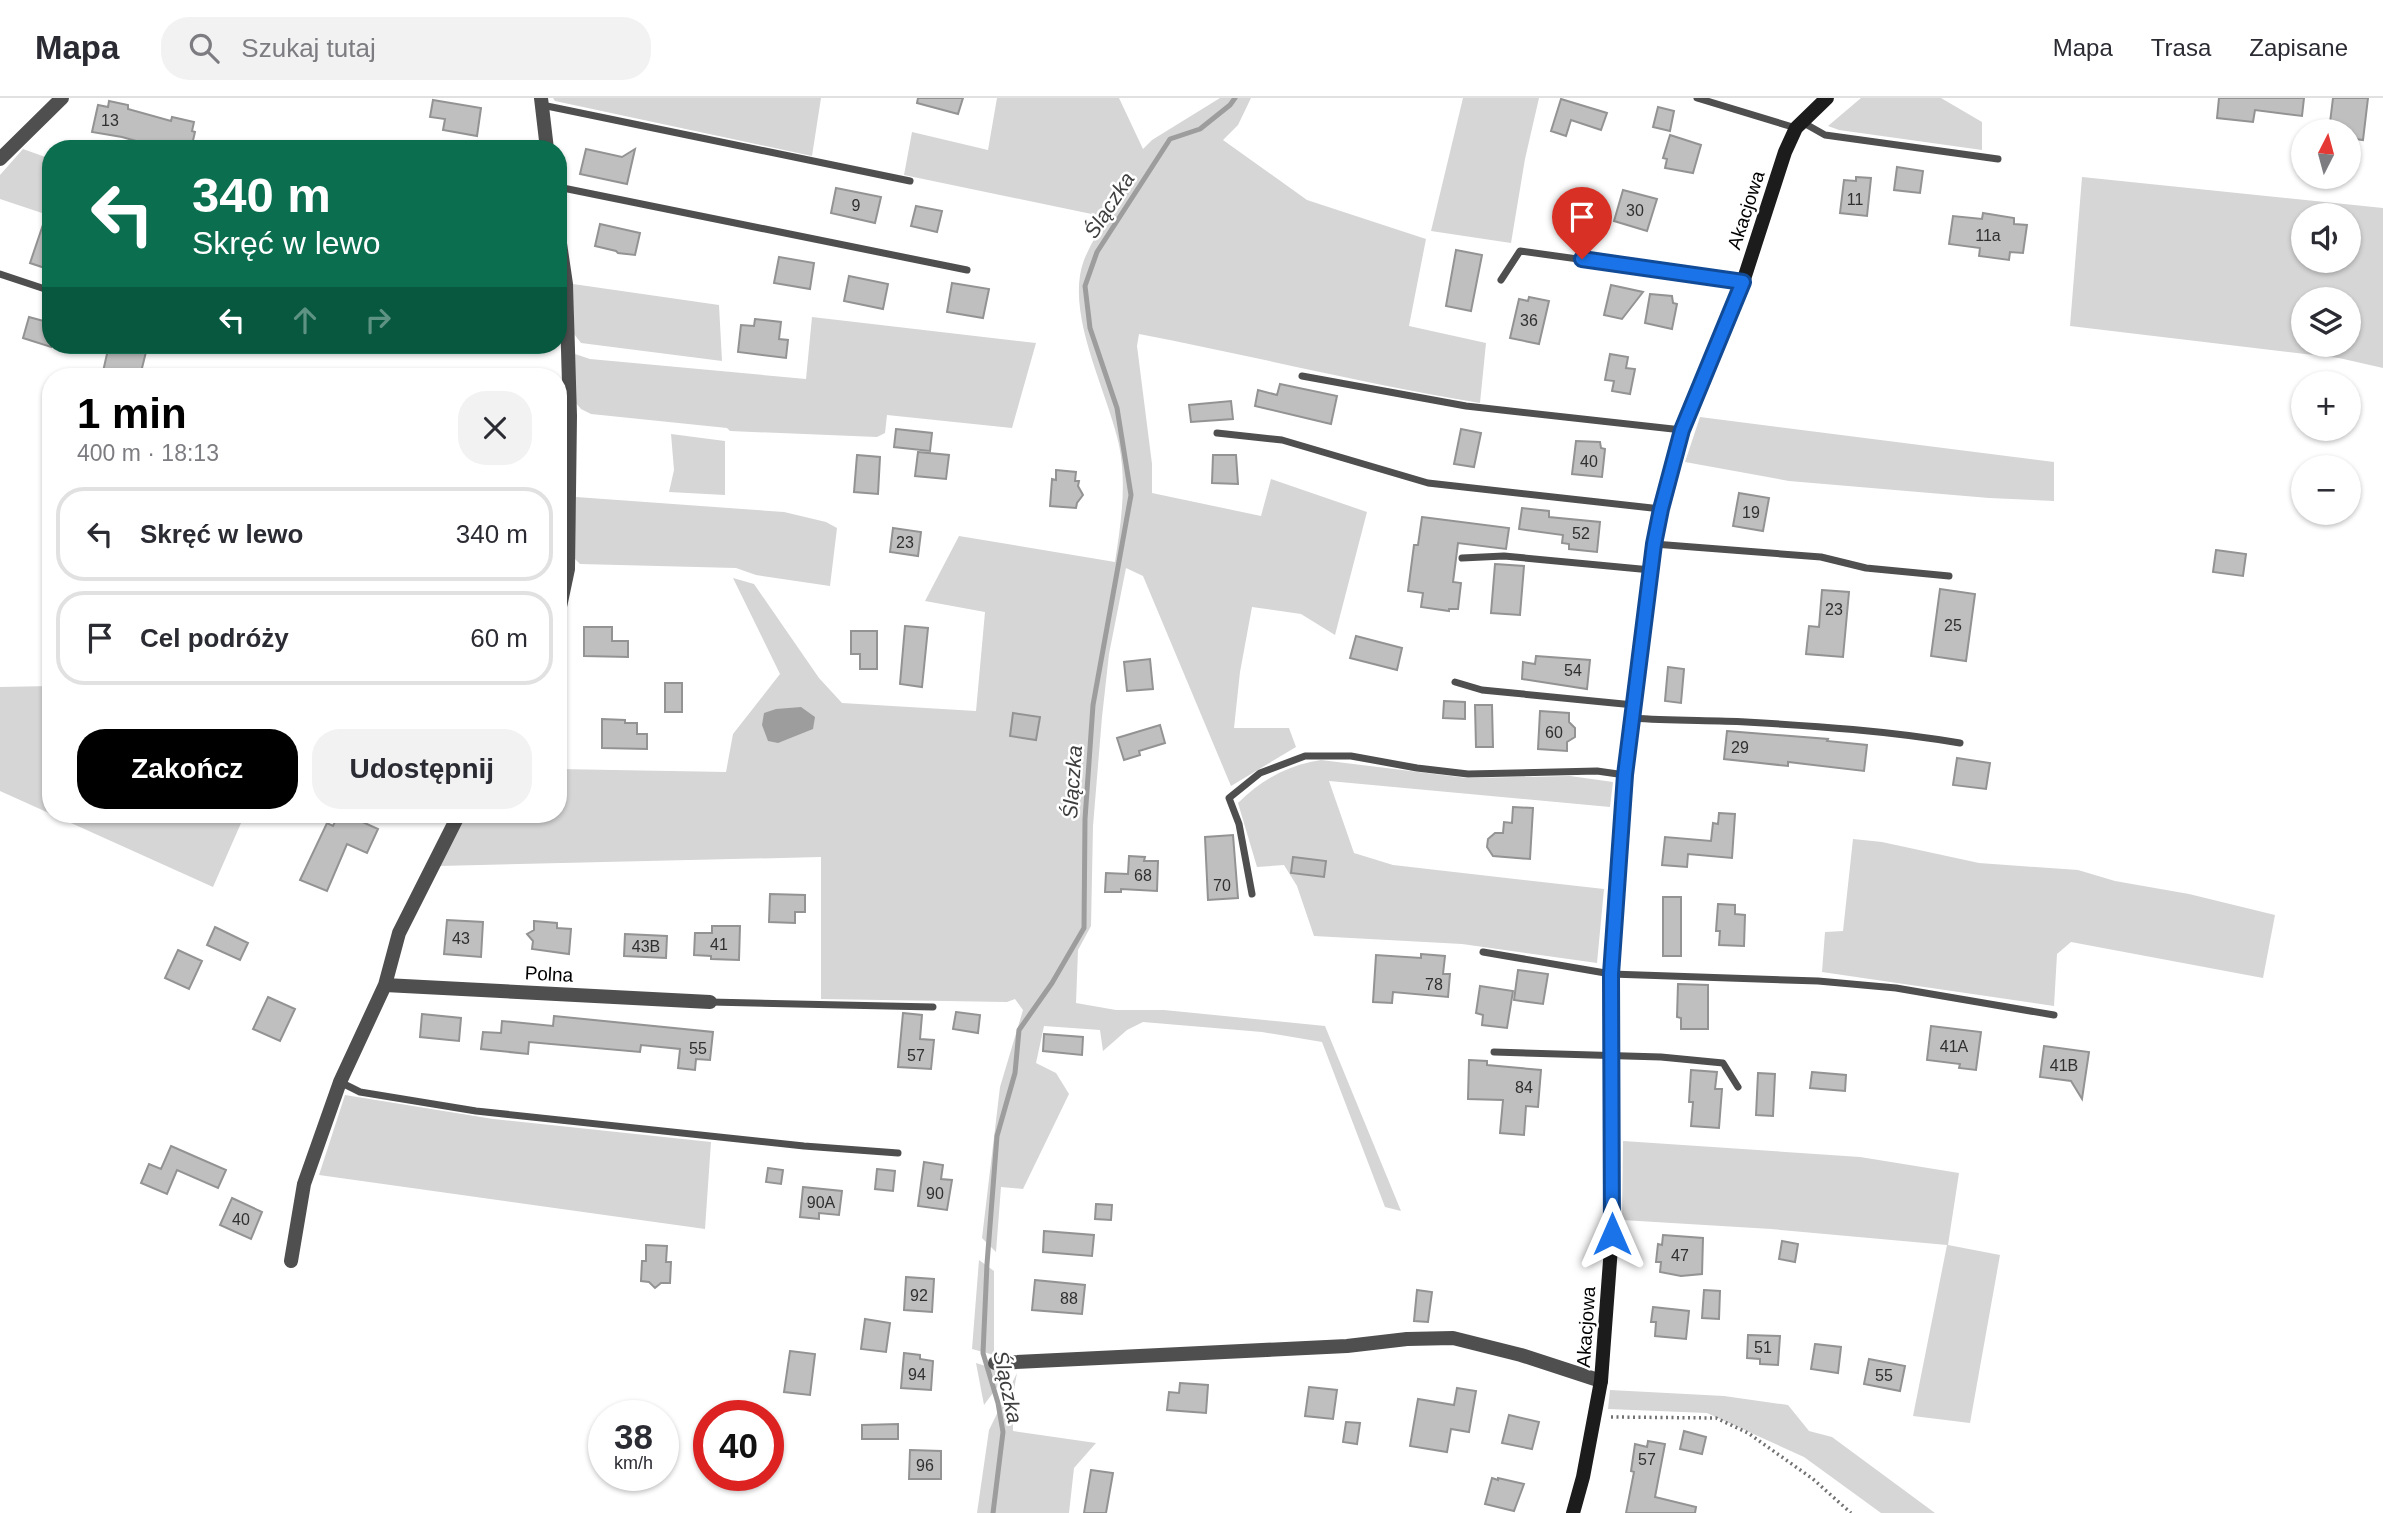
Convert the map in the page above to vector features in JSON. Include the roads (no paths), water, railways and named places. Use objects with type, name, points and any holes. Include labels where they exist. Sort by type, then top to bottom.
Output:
[{"type":"street","points":[[0,159],[62,98]]},
{"type":"street","name":"Akacjowa","points":[[1573,1513],[1583,1477],[1601,1381],[1612,1234],[1611,974],[1625,775],[1654,544],[1682,430],[1743,282],[1776,177],[1799,125],[1827,98]]},
{"type":"street","points":[[542,102],[546,140]]},
{"type":"street","points":[[567,317],[570,416],[567,571]]},
{"type":"street","points":[[291,1261],[304,1184],[340,1082],[385,985],[399,933],[454,823]]},
{"type":"street","name":"Polna","points":[[385,985],[710,1002]]},
{"type":"street","name":"Akacjowa","points":[[995,1363],[1347,1346],[1407,1339],[1453,1338],[1521,1355],[1601,1381]]},
{"type":"lane","points":[[1696,98],[1799,125],[1825,135],[1998,159]]},
{"type":"lane","points":[[542,102],[910,181]]},
{"type":"lane","points":[[567,189],[967,270]]},
{"type":"lane","points":[[1501,280],[1520,251],[1743,282]]},
{"type":"lane","points":[[0,274],[42,288]]},
{"type":"lane","points":[[1302,376],[1466,406],[1682,430]]},
{"type":"lane","points":[[1217,433],[1282,440],[1428,483],[1661,509]]},
{"type":"lane","points":[[1654,544],[1821,557],[1866,568],[1949,576]]},
{"type":"lane","points":[[1462,558],[1504,555],[1651,570]]},
{"type":"lane","points":[[1455,682],[1482,690],[1633,712],[1890,733],[1960,743]]},
{"type":"lane","points":[[1252,894],[1239,824],[1229,798],[1260,773],[1305,756],[1351,756],[1468,774],[1597,771],[1625,775]]},
{"type":"lane","points":[[1483,952],[1611,974],[1818,981],[1896,988],[2054,1015]]},
{"type":"lane","points":[[710,1002],[933,1007]]},
{"type":"lane","points":[[1494,1052],[1661,1057],[1723,1063],[1738,1087]]},
{"type":"lane","points":[[340,1082],[360,1092],[476,1111],[804,1146],[898,1153]]},
{"type":"waterway","name":"Ślączka","points":[[993,1513],[1003,1432],[998,1403],[983,1353],[997,1136],[1015,1073],[1019,1030],[1052,983],[1084,928],[1085,819],[1093,705],[1131,495],[1117,408],[1090,328],[1085,286],[1097,252],[1170,139],[1200,129],[1235,98]]}]
